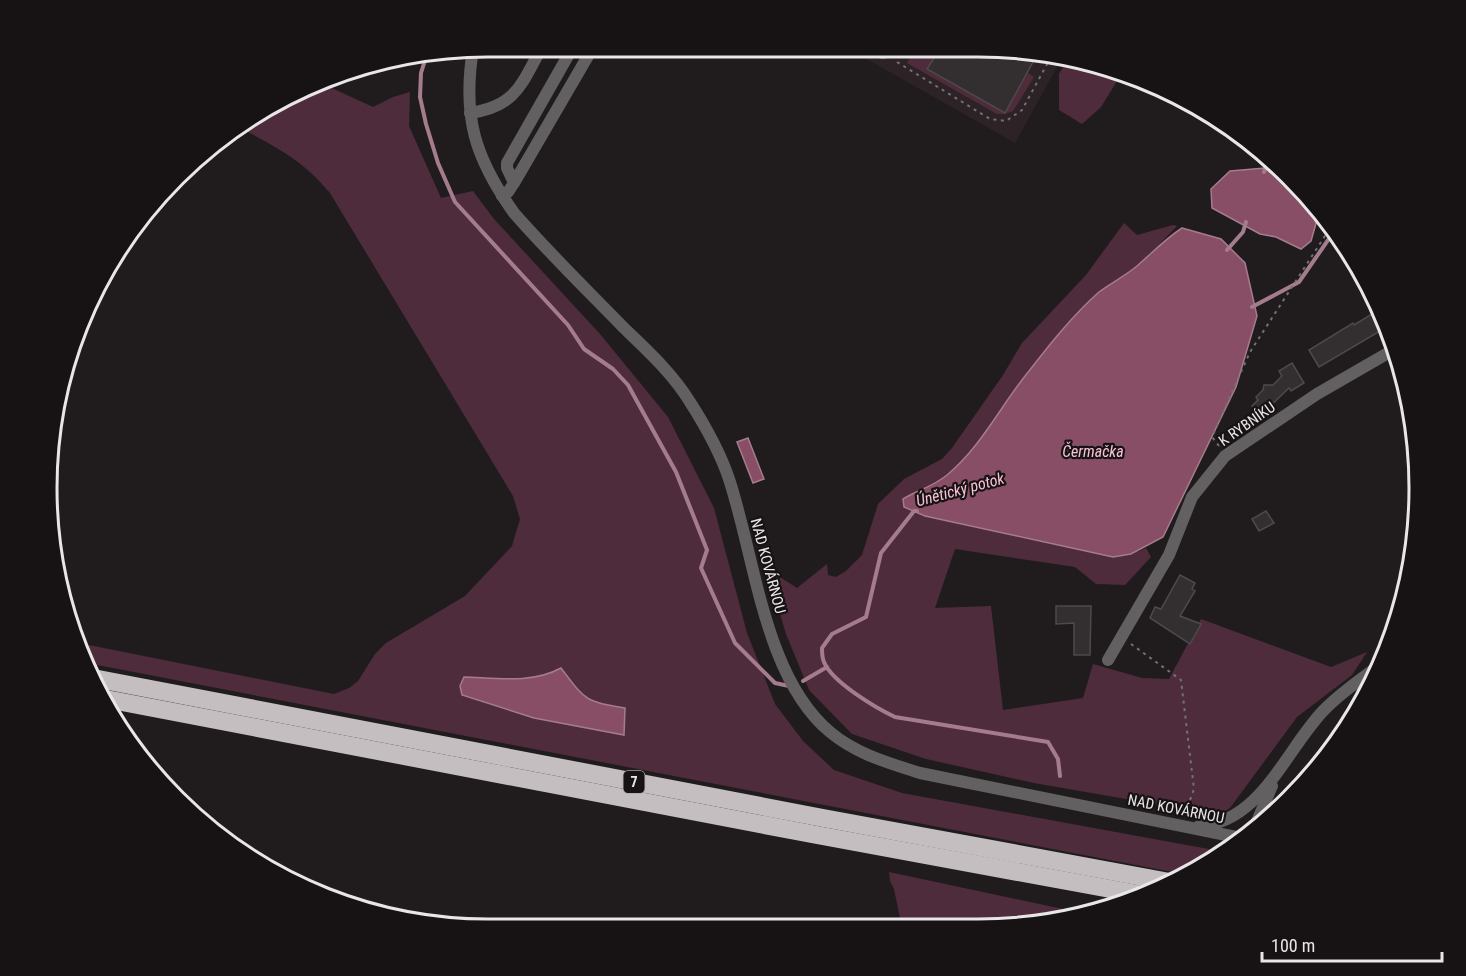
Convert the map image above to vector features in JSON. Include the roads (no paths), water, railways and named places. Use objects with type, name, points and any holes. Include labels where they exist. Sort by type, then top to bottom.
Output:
[{"type":"highway","name":"7","points":[[101,680],[1158,880]]},
{"type":"highway","name":"7","points":[[113,700],[1126,893]]},
{"type":"street","points":[[470,113],[501,105],[517,93],[537,57]]},
{"type":"street","points":[[514,183],[507,163],[567,57]]},
{"type":"street","points":[[502,196],[514,183],[587,57]]},
{"type":"street","name":"NAD KOVÁRNOU","points":[[472,58],[469,81],[470,113],[478,151],[502,196],[530,232],[671,376],[694,409],[720,454],[769,627],[786,674],[811,713],[829,732],[880,761],[920,773],[1231,836]]},
{"type":"street","name":"K RYBNÍKU","points":[[1108,660],[1169,555],[1192,497],[1225,456],[1317,394],[1387,353]]},
{"type":"street","points":[[1184,826],[1219,824],[1236,816],[1254,800],[1303,735],[1337,698],[1367,674]]},
{"type":"street","points":[[1337,698],[1362,685]]},
{"type":"street","points":[[1261,813],[1280,768]]},
{"type":"water","points":[[1267,168],[1283,183],[1317,222],[1311,241],[1301,249],[1276,237],[1260,234],[1212,208],[1211,189],[1230,171]]},
{"type":"water","name":"Čermačka","points":[[1182,228],[1221,239],[1245,263],[1257,316],[1236,387],[1163,537],[1131,554],[1113,557],[925,516],[904,507],[903,499],[947,475],[970,452],[1019,384],[1080,310],[1099,292],[1132,270]]},
{"type":"water","points":[[748,438],[764,479],[753,483],[737,442]]},
{"type":"water","points":[[561,668],[587,698],[625,708],[624,735],[534,718],[462,695],[460,686],[464,677],[526,678]]},
{"type":"waterway","points":[[424,62],[421,73],[420,97],[438,163],[455,202],[568,325],[584,349],[613,369],[628,385],[676,472],[707,550],[701,568],[735,643],[775,683],[789,686]]},
{"type":"waterway","name":"Únětický potok","points":[[1264,172],[1266,167]]},
{"type":"waterway","name":"Únětický potok","points":[[1227,250],[1243,232],[1246,222]]},
{"type":"waterway","points":[[1252,307],[1299,282],[1329,239]]},
{"type":"waterway","name":"Únětický potok","points":[[917,511],[914,511],[881,553],[866,617],[832,634],[822,648],[824,662],[845,686],[895,717],[1048,742],[1058,759],[1060,776]]},
{"type":"waterway","points":[[803,681],[827,667]]}]
